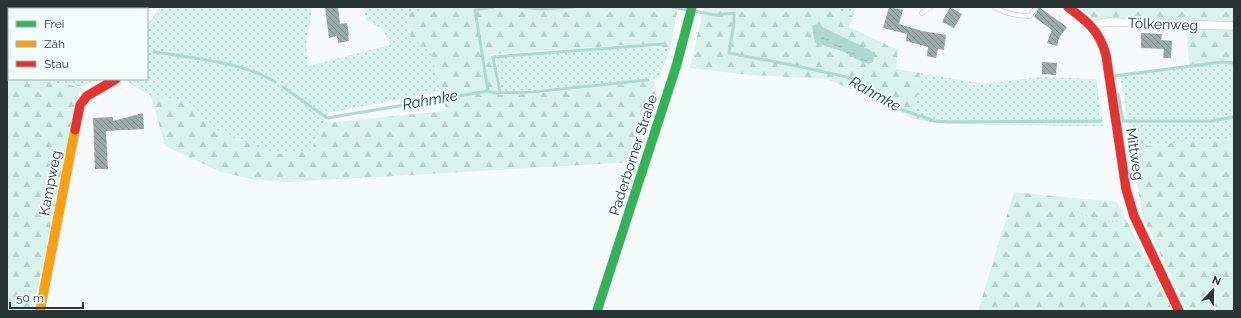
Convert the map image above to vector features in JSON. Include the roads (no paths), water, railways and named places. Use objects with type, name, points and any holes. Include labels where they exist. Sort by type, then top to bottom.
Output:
[{"type":"street","points":[[148,18],[156,7]]},
{"type":"street","name":"Paderborner Straße","points":[[597,311],[676,67],[692,7]]},
{"type":"street","name":"Mittweg","points":[[1068,7],[1094,26],[1103,42],[1126,190],[1136,220],[1179,311]]},
{"type":"street","name":"Tölkenweg","points":[[1094,26],[1109,22],[1234,26]]},
{"type":"street","name":"Kampweg","points":[[40,311],[80,105],[87,96],[114,80]]},
{"type":"lane","points":[[922,13],[931,7]]},
{"type":"lane","points":[[994,7],[1006,13],[1023,16],[1030,16],[1036,7]]},
{"type":"water","points":[[816,24],[873,52],[873,62],[868,64],[842,51],[815,43],[812,26]]},
{"type":"waterway","name":"Rahmke","points":[[283,87],[327,118],[488,91],[475,10],[494,7]]},
{"type":"waterway","name":"Rahmke","points":[[519,7],[541,9],[573,7]]},
{"type":"waterway","name":"Rahmke","points":[[673,7],[688,10]]},
{"type":"waterway","name":"Rahmke","points":[[693,11],[715,15],[734,13],[734,23],[729,53],[847,77],[871,89],[903,110],[934,121],[1101,121]]},
{"type":"waterway","name":"Rahmke","points":[[500,92],[493,57],[663,44]]},
{"type":"waterway","name":"Rahmke","points":[[154,52],[233,65],[263,75],[275,82]]},
{"type":"waterway","points":[[1115,79],[1114,76],[1222,62],[1234,63]]},
{"type":"waterway","points":[[488,91],[495,93],[532,92],[648,80]]},
{"type":"waterway","name":"Rahmke","points":[[1118,94],[1123,121],[1211,121],[1234,117]]}]
